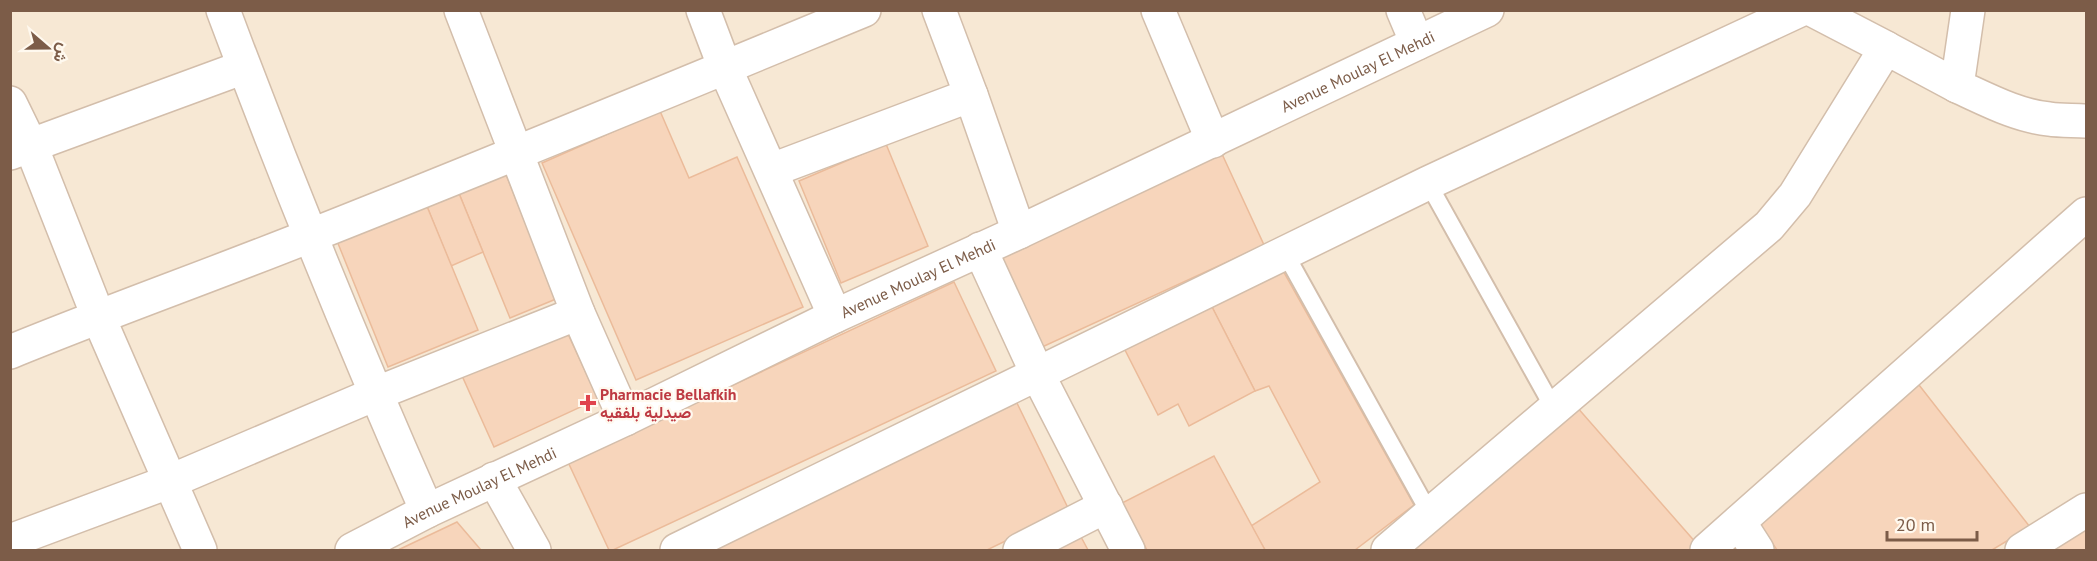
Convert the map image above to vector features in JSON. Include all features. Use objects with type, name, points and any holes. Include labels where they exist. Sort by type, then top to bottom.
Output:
[{"type":"street","points":[[223,10],[309,236],[427,511]]},
{"type":"street","points":[[461,10],[578,313],[625,419]]},
{"type":"street","points":[[703,10],[725,68],[835,316]]},
{"type":"street","points":[[10,352],[309,236],[864,10]]},
{"type":"street","points":[[939,10],[1019,232]]},
{"type":"street","points":[[1158,10],[1213,141]]},
{"type":"street","points":[[1403,10],[1417,43]]},
{"type":"street","name":"Avenue Moulay El Mehdi","points":[[356,549],[427,511],[625,419],[835,316],[1213,141],[1487,10]]},
{"type":"street","points":[[677,550],[1428,183],[1800,10]]},
{"type":"street","points":[[1813,10],[1957,86],[1994,102],[2033,116],[2086,121]]},
{"type":"street","points":[[1957,86],[1968,10]]},
{"type":"street","points":[[1388,550],[1769,226],[1795,195],[1886,48]]},
{"type":"street","points":[[21,150],[244,67]]},
{"type":"street","points":[[772,170],[971,95]]},
{"type":"street","points":[[10,103],[21,150],[98,316],[200,550]]},
{"type":"street","points":[[1707,550],[2086,214]]},
{"type":"street","points":[[980,249],[1038,373],[1128,550]]},
{"type":"street","points":[[10,541],[171,481],[375,394],[578,313]]},
{"type":"street","points":[[494,479],[534,550]]},
{"type":"street","points":[[1020,550],[1106,506]]},
{"type":"street","points":[[2022,550],[2086,510]]},
{"type":"street","points":[[1739,522],[1756,550]]},
{"type":"lane","points":[[1428,183],[1554,409]]},
{"type":"lane","points":[[1285,253],[1430,514]]},
{"type":"shaded area","points":[[11,11],[2086,11],[2086,550],[11,550]]},
{"type":"building","points":[[660,111],[689,178],[737,157],[803,307],[636,380],[542,163]]},
{"type":"building","points":[[886,144],[928,246],[841,283],[799,181]]},
{"type":"building","points":[[1222,154],[1264,245],[1040,348],[999,257]]},
{"type":"building","points":[[505,172],[556,299],[510,318],[458,191]]},
{"type":"building","points":[[458,191],[483,252],[451,266],[426,204]]},
{"type":"building","points":[[426,204],[478,330],[388,367],[337,241]]},
{"type":"building","points":[[1282,269],[1414,505],[1355,550],[1265,550],[1251,526],[1320,482],[1269,386],[1255,391],[1210,303]]},
{"type":"building","points":[[954,282],[996,371],[609,550],[568,462]]},
{"type":"building","points":[[1210,303],[1255,391],[1189,426],[1178,404],[1158,415],[1124,348]]},
{"type":"building","points":[[562,321],[598,399],[494,447],[459,369]]},
{"type":"building","points":[[1912,376],[2030,527],[1992,550],[1777,550],[1756,519]]},
{"type":"building","points":[[1016,401],[1069,510],[987,550],[713,550]]},
{"type":"building","points":[[1576,406],[1697,544],[1690,550],[1413,550]]},
{"type":"building","points":[[1214,456],[1265,550],[1147,550],[1122,503]]},
{"type":"building","points":[[457,522],[481,550],[398,550]]},
{"type":"building","points":[[2086,526],[2086,550],[2047,550]]},
{"type":"building","points":[[1080,535],[1088,550],[1048,550]]},
{"type":"place","name":"Pharmacie Bellafkih صيدلية بلفقيه","points":[[588,403]]}]
